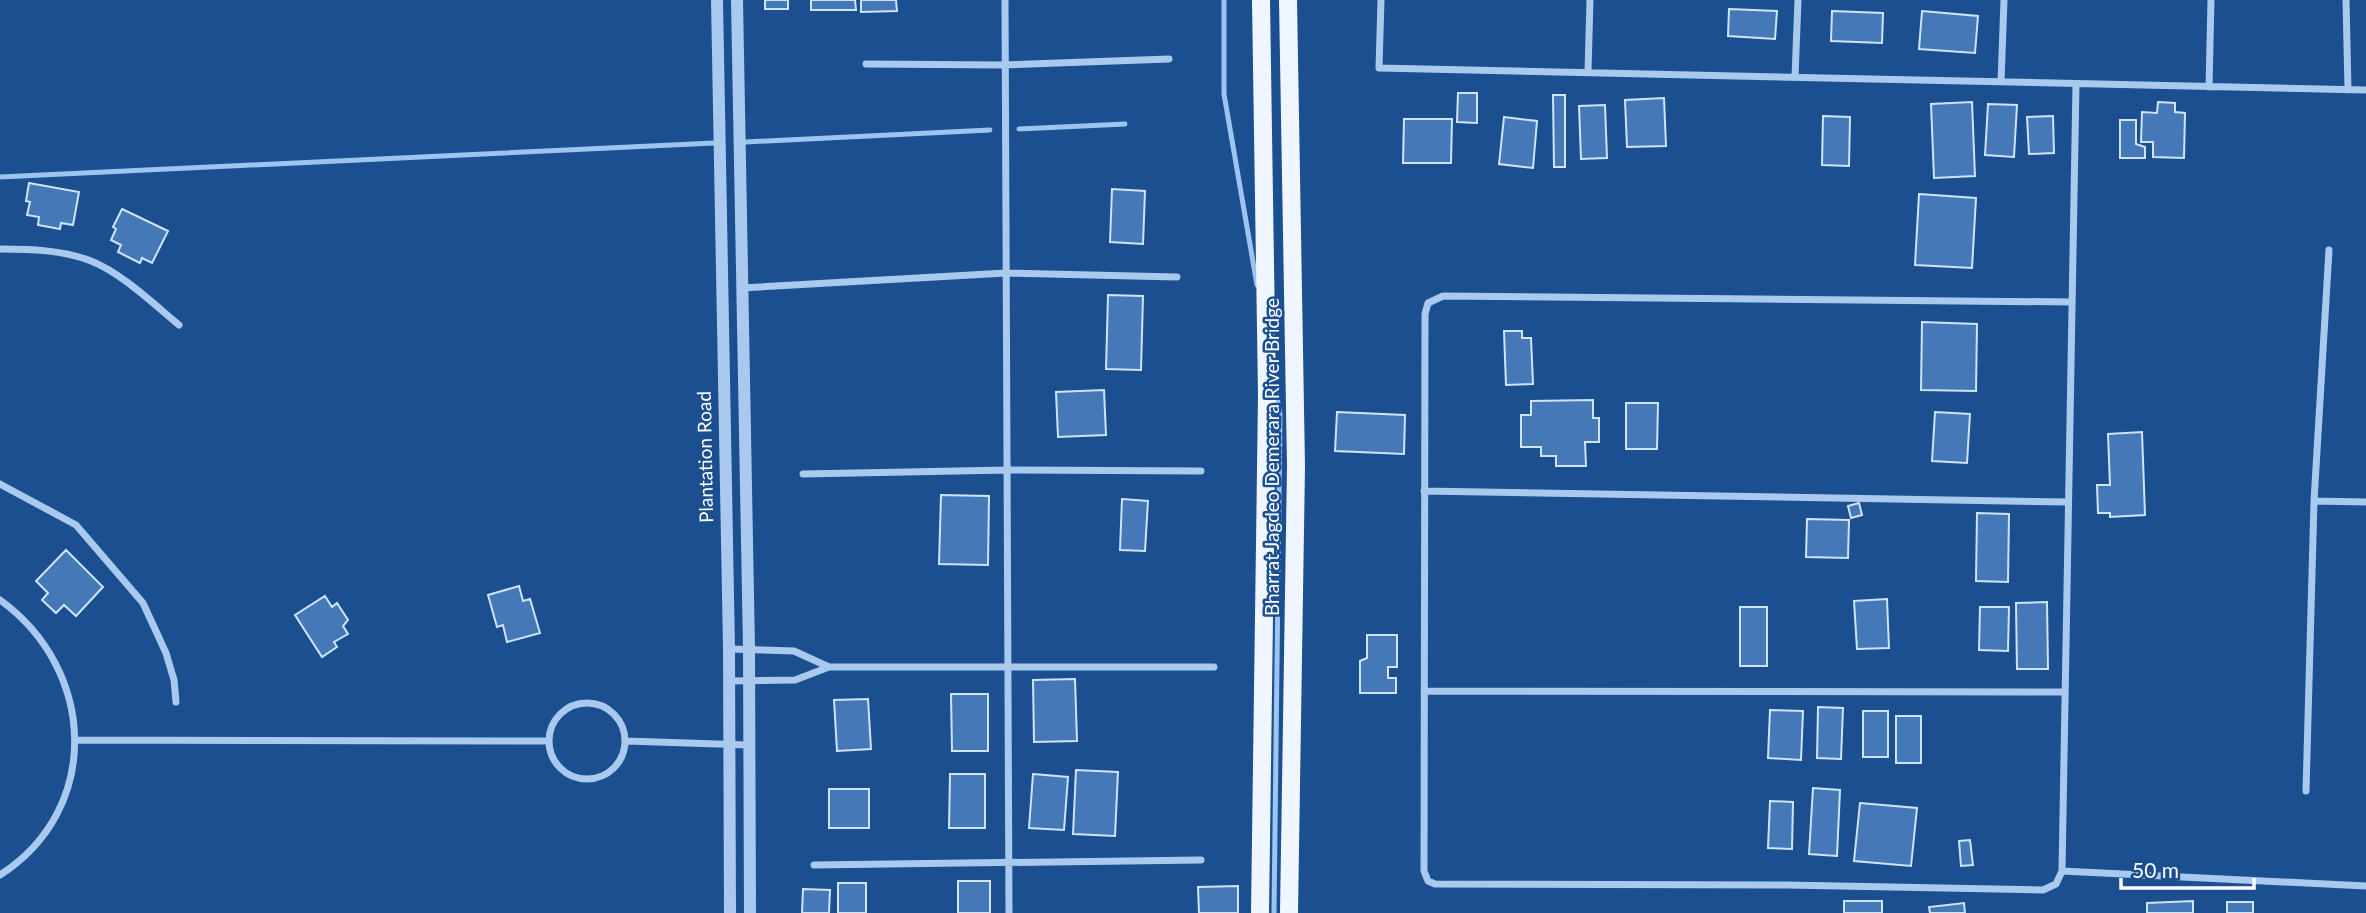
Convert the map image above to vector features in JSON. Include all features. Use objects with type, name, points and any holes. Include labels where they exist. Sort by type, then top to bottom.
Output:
[{"type":"main road","name":"Bharrat Jagdeo Demerara River Bridge","points":[[1260,913],[1267,430],[1261,0]]},
{"type":"main road","name":"Bharrat Jagdeo Demerara River Bridge","points":[[1288,0],[1296,466],[1289,913]]},
{"type":"street","name":"Plantation Road","points":[[717,0],[729,649],[730,913]]},
{"type":"street","name":"Plantation Road","points":[[737,0],[749,649],[750,913]]},
{"type":"street","points":[[1005,0],[1009,913]]},
{"type":"street","points":[[1381,0],[1379,68],[2366,90]]},
{"type":"street","points":[[1588,72],[1590,0]]},
{"type":"street","points":[[1796,77],[1798,0]]},
{"type":"street","points":[[2001,82],[2004,0]]},
{"type":"street","points":[[2209,87],[2211,0]]},
{"type":"street","points":[[2346,0],[2348,90]]},
{"type":"street","points":[[866,64],[1004,65],[1169,59]]},
{"type":"street","points":[[2072,302],[1443,296],[1428,303],[1425,314],[1424,871],[1428,881],[1435,884],[1787,885],[2043,890],[2056,884],[2062,871],[2076,84]]},
{"type":"street","points":[[0,249],[37,249],[92,261],[126,282],[179,325]]},
{"type":"street","points":[[2306,791],[2314,501],[2329,250]]},
{"type":"street","points":[[741,288],[1006,273],[1177,277]]},
{"type":"street","points":[[803,474],[1008,470],[1201,471]]},
{"type":"street","points":[[0,484],[76,524],[143,603],[166,653],[174,680],[176,702]]},
{"type":"street","points":[[1424,491],[2068,502]]},
{"type":"street","points":[[2314,501],[2366,502]]},
{"type":"street","points":[[0,600],[29,624],[54,658],[70,698],[75,740],[69,782],[52,822],[26,855],[0,875]]},
{"type":"street","points":[[729,649],[794,652],[829,667]]},
{"type":"street","points":[[729,681],[795,680],[829,667],[1214,667]]},
{"type":"street","points":[[1424,691],[2065,692]]},
{"type":"street","points":[[588,703],[607,708],[614,714],[624,732],[625,741],[624,751],[614,769],[597,778],[587,779],[578,778],[560,768],[554,760],[549,741],[551,731],[561,714],[569,708],[588,703]]},
{"type":"street","points":[[75,740],[549,741]]},
{"type":"street","points":[[625,741],[748,745]]},
{"type":"street","points":[[814,865],[1200,860]]},
{"type":"street","points":[[2062,871],[2366,886]]},
{"type":"building","points":[[765,0],[788,0],[788,9],[765,9]]},
{"type":"building","points":[[811,0],[855,0],[856,10],[811,10]]},
{"type":"building","points":[[861,0],[896,0],[897,11],[861,12]]},
{"type":"building","points":[[1729,9],[1777,11],[1775,39],[1728,36]]},
{"type":"building","points":[[1832,11],[1883,13],[1882,43],[1831,41]]},
{"type":"building","points":[[1922,11],[1978,16],[1975,53],[1919,49]]},
{"type":"building","points":[[1458,93],[1477,93],[1477,123],[1457,122]]},
{"type":"building","points":[[1553,95],[1565,95],[1565,167],[1554,167]]},
{"type":"building","points":[[1664,98],[1666,146],[1627,147],[1625,100]]},
{"type":"building","points":[[1972,102],[1975,176],[1934,178],[1931,104]]},
{"type":"building","points":[[2158,102],[2175,103],[2175,112],[2185,113],[2184,158],[2153,157],[2153,142],[2141,142],[2142,112],[2157,113]]},
{"type":"building","points":[[1988,104],[2017,105],[2014,157],[1985,155]]},
{"type":"building","points":[[1605,105],[1607,158],[1581,159],[1579,106]]},
{"type":"building","points":[[1823,116],[1850,117],[1849,166],[1822,165]]},
{"type":"building","points":[[2053,116],[2054,153],[2029,154],[2027,117]]},
{"type":"building","points":[[1504,117],[1537,121],[1533,168],[1499,164]]},
{"type":"building","points":[[1404,119],[1452,119],[1451,163],[1403,163]]},
{"type":"building","points":[[2120,120],[2136,120],[2136,144],[2145,147],[2145,158],[2120,158]]},
{"type":"building","points":[[29,183],[79,192],[73,225],[61,223],[60,229],[38,225],[39,217],[27,215],[30,202],[26,201]]},
{"type":"building","points":[[1112,189],[1145,191],[1143,244],[1110,242]]},
{"type":"building","points":[[1919,194],[1976,198],[1972,268],[1915,265]]},
{"type":"building","points":[[122,209],[168,231],[152,263],[142,258],[140,263],[118,252],[121,245],[111,240],[116,229],[113,227]]},
{"type":"building","points":[[1108,295],[1143,296],[1141,370],[1106,369]]},
{"type":"building","points":[[1922,322],[1977,324],[1976,391],[1921,390]]},
{"type":"building","points":[[1504,331],[1522,331],[1522,338],[1531,338],[1533,384],[1506,385]]},
{"type":"building","points":[[1104,390],[1106,435],[1058,437],[1056,392]]},
{"type":"building","points":[[1593,400],[1593,418],[1599,418],[1599,442],[1585,442],[1586,466],[1556,466],[1556,456],[1541,456],[1541,447],[1521,447],[1521,415],[1531,415],[1531,401]]},
{"type":"building","points":[[1626,403],[1658,403],[1657,449],[1626,449]]},
{"type":"building","points":[[1337,412],[1405,415],[1404,454],[1335,451]]},
{"type":"building","points":[[1935,412],[1970,414],[1967,463],[1932,461]]},
{"type":"building","points":[[2142,432],[2145,515],[2110,517],[2110,513],[2098,513],[2097,485],[2110,485],[2108,434]]},
{"type":"building","points":[[941,495],[989,496],[988,565],[939,564]]},
{"type":"building","points":[[1122,499],[1148,501],[1145,551],[1120,550]]},
{"type":"building","points":[[1859,503],[1862,515],[1851,518],[1848,506]]},
{"type":"building","points":[[1977,513],[2009,514],[2008,582],[1976,581]]},
{"type":"building","points":[[1807,519],[1849,520],[1848,558],[1806,557]]},
{"type":"building","points":[[66,550],[103,587],[76,616],[64,605],[56,613],[42,600],[48,593],[36,581]]},
{"type":"building","points":[[519,586],[523,601],[530,599],[540,633],[507,642],[503,625],[497,627],[488,595]]},
{"type":"building","points":[[325,596],[332,607],[337,603],[348,620],[343,626],[348,634],[334,642],[337,647],[322,657],[295,615]]},
{"type":"building","points":[[1887,599],[1889,648],[1857,649],[1854,601]]},
{"type":"building","points":[[2047,602],[2048,669],[2017,669],[2016,603]]},
{"type":"building","points":[[1740,607],[1767,607],[1767,666],[1740,666]]},
{"type":"building","points":[[1980,607],[2009,607],[2008,651],[1979,650]]},
{"type":"building","points":[[1367,635],[1397,635],[1397,667],[1388,667],[1388,678],[1396,678],[1396,693],[1360,693],[1360,661],[1367,658]]},
{"type":"building","points":[[1075,679],[1077,741],[1034,742],[1033,680]]},
{"type":"building","points":[[951,694],[988,694],[988,751],[952,751]]},
{"type":"building","points":[[868,699],[871,749],[837,751],[834,700]]},
{"type":"building","points":[[1818,707],[1843,708],[1841,759],[1817,758]]},
{"type":"building","points":[[1770,710],[1803,711],[1801,760],[1768,758]]},
{"type":"building","points":[[1863,711],[1888,711],[1888,757],[1863,757]]},
{"type":"building","points":[[1896,716],[1921,716],[1921,763],[1896,763]]},
{"type":"building","points":[[1076,770],[1118,772],[1115,836],[1073,834]]},
{"type":"building","points":[[950,774],[985,774],[985,828],[949,828]]},
{"type":"building","points":[[1033,774],[1068,777],[1064,830],[1029,828]]},
{"type":"building","points":[[1813,788],[1840,790],[1837,856],[1809,854]]},
{"type":"building","points":[[829,789],[869,789],[869,828],[829,828]]},
{"type":"building","points":[[1770,801],[1793,802],[1792,849],[1768,848]]},
{"type":"building","points":[[1860,803],[1917,808],[1911,866],[1854,861]]},
{"type":"building","points":[[1970,840],[1973,865],[1961,866],[1959,841]]},
{"type":"building","points":[[958,881],[990,881],[990,913],[958,913]]},
{"type":"building","points":[[838,883],[866,883],[866,913],[838,913]]},
{"type":"building","points":[[1238,886],[1238,913],[1199,913],[1198,887]]},
{"type":"building","points":[[803,889],[830,890],[829,913],[802,913]]},
{"type":"building","points":[[1844,901],[1882,901],[1882,913],[1844,913]]},
{"type":"building","points":[[2193,901],[2193,913],[2147,913],[2147,903]]},
{"type":"building","points":[[2227,902],[2253,902],[2253,913],[2227,913]]},
{"type":"building","points":[[1964,903],[1965,913],[1930,913],[1929,907]]},
{"type":"waterway","points":[[1224,0],[1224,94],[1257,285]]},
{"type":"waterway","points":[[1019,129],[1125,124]]},
{"type":"waterway","points":[[746,142],[990,130]]},
{"type":"waterway","points":[[0,177],[714,143]]},
{"type":"waterway","points":[[1274,913],[1280,415],[1275,385]]}]
